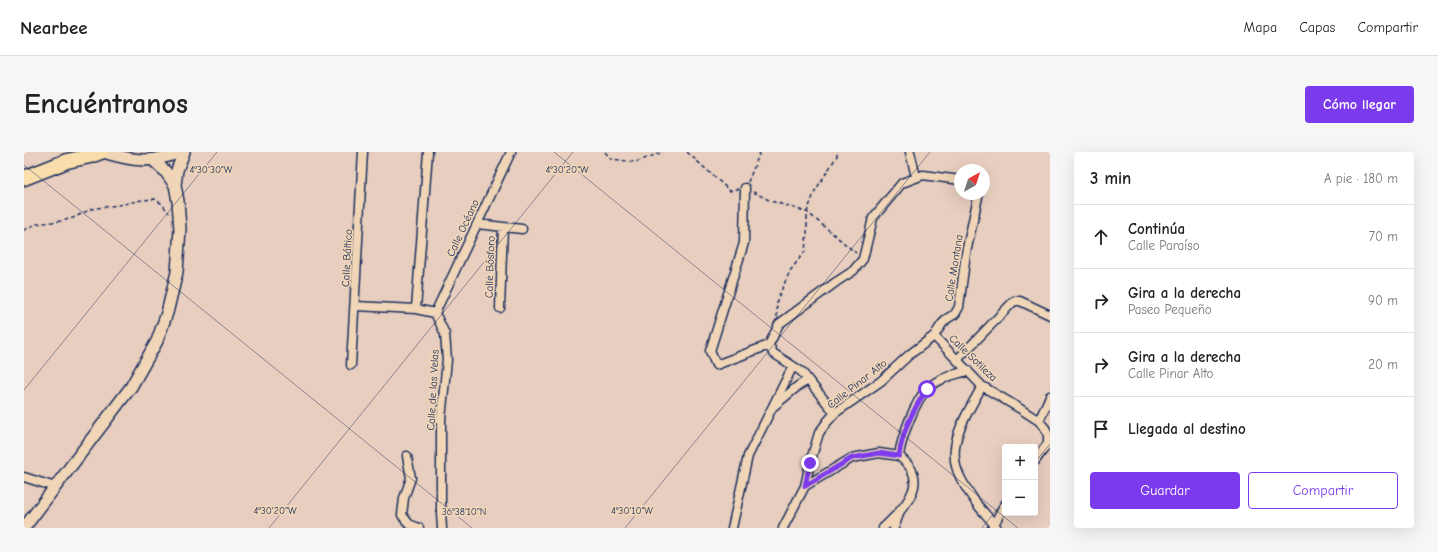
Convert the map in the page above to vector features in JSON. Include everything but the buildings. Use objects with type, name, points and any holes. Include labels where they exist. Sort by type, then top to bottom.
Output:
[{"type":"highway","points":[[24,178],[67,161],[102,152]]},
{"type":"main road","points":[[102,152],[140,161],[171,156],[180,152]]},
{"type":"main road","points":[[24,528],[131,386],[157,341],[167,313],[177,272],[180,223],[175,185],[177,170],[184,152]]},
{"type":"main road","points":[[153,160],[175,185]]},
{"type":"street","name":"Calle Báltico","points":[[351,365],[363,152]]},
{"type":"street","points":[[416,309],[428,152]]},
{"type":"street","name":"Calle Océano","points":[[435,313],[510,152]]},
{"type":"street","points":[[910,152],[916,177]]},
{"type":"street","points":[[745,188],[744,243],[710,352],[716,365],[769,345],[779,324],[853,271],[863,259],[873,218],[902,183],[924,175],[954,179]]},
{"type":"street","name":"Calle Montana","points":[[934,336],[942,324],[955,314],[958,307],[966,253],[977,200]]},
{"type":"street","points":[[477,224],[522,228]]},
{"type":"street","name":"Calle Bósforo","points":[[500,308],[502,227]]},
{"type":"street","points":[[958,360],[1014,301],[1020,301],[1050,315]]},
{"type":"street","points":[[355,306],[416,309],[435,313]]},
{"type":"street","name":"Calle de las Velas","points":[[435,313],[445,334],[447,360],[441,419],[442,528]]},
{"type":"street","name":"Calle Sotileza","points":[[934,336],[982,386],[1039,422],[1045,428],[1048,435],[1048,443],[1038,457]]},
{"type":"street","name":"Calle Pinar Alto","points":[[783,528],[805,486],[810,463],[820,433],[827,422],[835,413],[881,381],[909,355],[934,336]]},
{"type":"street","points":[[769,345],[773,353],[802,372],[835,413]]},
{"type":"street","points":[[732,528],[748,456],[792,366]]},
{"type":"street","points":[[899,456],[900,444],[911,417],[919,400],[927,389],[938,381],[954,374],[968,371]]},
{"type":"street","points":[[770,409],[798,386],[808,380]]},
{"type":"street","points":[[982,386],[958,432],[954,449],[956,467],[963,482],[994,527],[1002,510]]},
{"type":"street","points":[[1039,422],[1050,396]]},
{"type":"street","points":[[805,486],[852,458],[879,453],[899,456],[913,472],[915,482],[908,500],[899,513],[883,528]]},
{"type":"street","points":[[407,456],[411,478],[404,498],[402,515],[409,524],[419,528]]},
{"type":"street","points":[[24,477],[55,487]]},
{"type":"street","points":[[894,528],[899,513]]},
{"type":"path","points":[[605,152],[611,158],[636,162],[663,152]]},
{"type":"path","points":[[688,152],[730,191],[745,188],[771,201],[807,212],[863,259]]},
{"type":"path","points":[[745,188],[760,152]]},
{"type":"path","points":[[776,323],[778,315],[777,300],[790,271],[805,251],[807,212],[815,191],[837,156],[837,152]]},
{"type":"path","points":[[24,230],[36,224],[61,222],[91,209],[155,199],[162,204],[180,223]]},
{"type":"route","points":[[810,463],[805,486],[852,458],[879,453],[899,456],[900,444],[911,417],[919,400],[927,389]]}]
